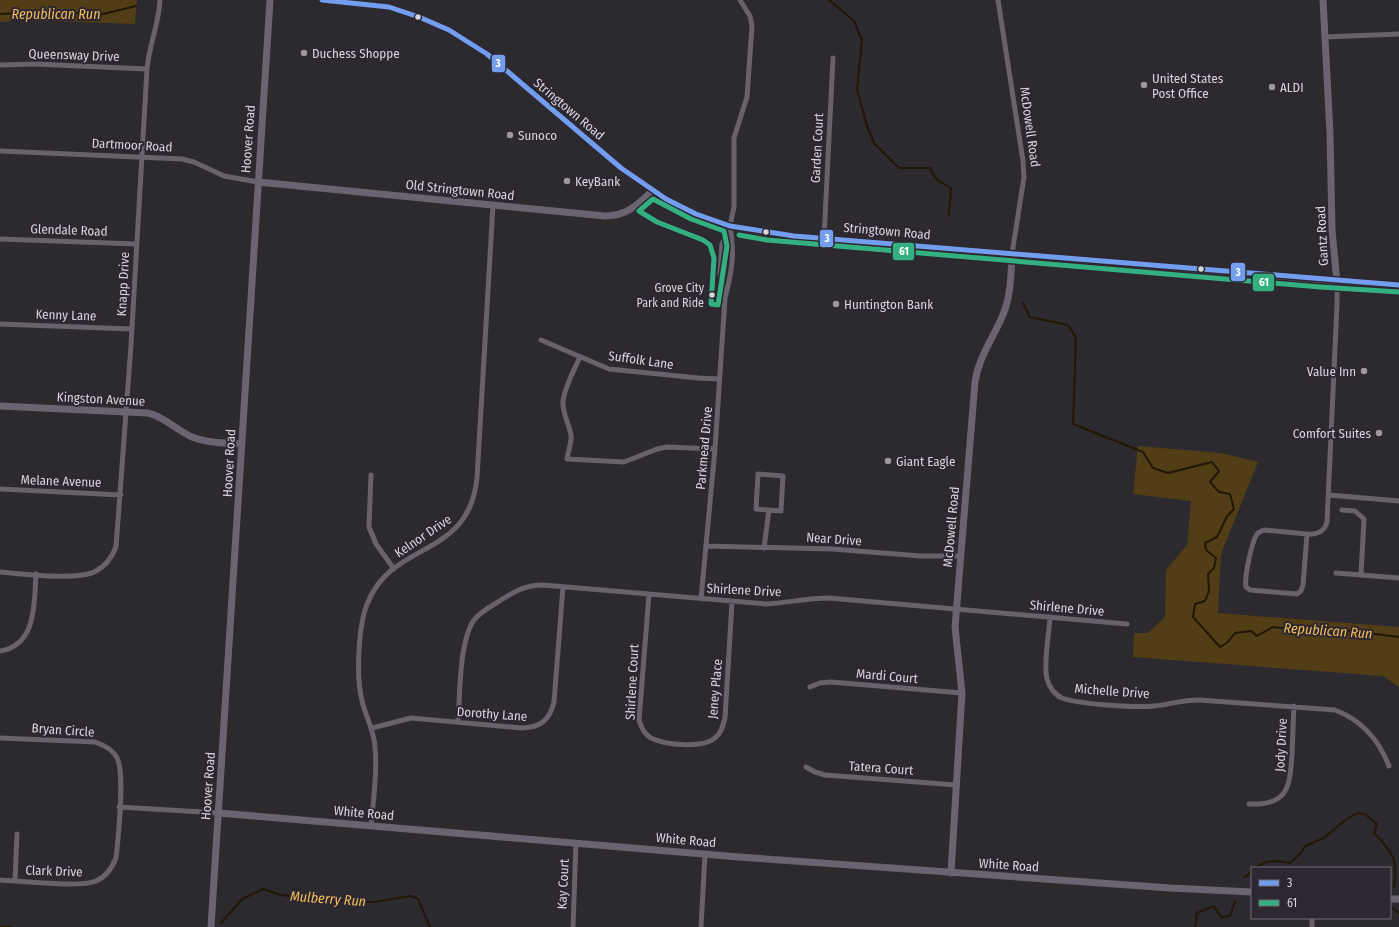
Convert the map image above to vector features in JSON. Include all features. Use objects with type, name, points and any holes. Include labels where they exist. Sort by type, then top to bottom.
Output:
[{"type":"main road","name":"Hoover Road","points":[[211,927],[270,0]]},
{"type":"main road","name":"Stringtown Road","points":[[322,0],[389,7],[419,17],[449,30],[487,54],[612,160],[652,191],[680,207],[730,226],[768,233],[824,238],[1337,282],[1399,285]]},
{"type":"main road","name":"Gantz Road","points":[[1323,0],[1332,230],[1337,282]]},
{"type":"main road","name":"Old Stringtown Road","points":[[258,182],[577,214],[615,215],[633,208],[652,191]]},
{"type":"main road","name":"McDowell Road","points":[[950,872],[962,693],[956,635],[957,608],[976,371],[983,353],[1004,311],[1010,290],[1012,254]]},
{"type":"main road","name":"Kingston Avenue","points":[[0,406],[126,412],[154,415],[184,433],[201,440],[242,444]]},
{"type":"main road","name":"White Road","points":[[219,813],[705,854],[1251,892]]},
{"type":"street","name":"Knapp Drive","points":[[36,574],[90,574],[103,566],[113,554],[116,547],[121,495],[147,69],[149,53],[159,14],[160,0]]},
{"type":"street","name":"Parkmead Drive","points":[[725,298],[720,273],[722,244],[730,226],[734,207],[734,138],[747,97],[752,26],[750,16],[740,0]]},
{"type":"street","name":"McDowell Road","points":[[998,0],[1024,177],[1012,254]]},
{"type":"street","points":[[1325,36],[1399,34]]},
{"type":"street","name":"Garden Court","points":[[824,238],[833,58]]},
{"type":"street","name":"Queensway Drive","points":[[0,65],[35,64],[147,69]]},
{"type":"street","name":"Dartmoor Road","points":[[0,151],[142,156],[188,160],[224,176],[258,182]]},
{"type":"street","name":"Kelnor Drive","points":[[371,826],[376,750],[372,728],[362,702],[359,678],[362,623],[367,603],[376,587],[394,569],[451,533],[465,518],[474,500],[479,456],[493,205]]},
{"type":"street","name":"Parkmead Drive","points":[[700,599],[715,449],[725,298],[731,276],[734,246],[730,226]]},
{"type":"street","name":"Glendale Road","points":[[0,239],[136,244]]},
{"type":"street","name":"Gantz Road","points":[[1307,534],[1315,534],[1326,526],[1329,495],[1338,305],[1337,282]]},
{"type":"street","name":"Kenny Lane","points":[[0,324],[131,329]]},
{"type":"street","name":"Suffolk Lane","points":[[541,340],[580,357],[618,370],[720,379]]},
{"type":"street","points":[[580,357],[572,374],[563,402],[571,434],[571,443],[568,450],[567,459],[624,462],[657,448],[667,446],[715,449]]},
{"type":"street","points":[[758,474],[783,476],[781,511],[769,510],[756,509],[758,474]]},
{"type":"street","points":[[371,475],[369,527],[376,544],[394,569]]},
{"type":"street","name":"Melane Avenue","points":[[0,489],[121,495]]},
{"type":"street","points":[[1329,495],[1399,501]]},
{"type":"street","points":[[764,548],[769,510]]},
{"type":"street","points":[[1342,510],[1356,511],[1364,519],[1361,575]]},
{"type":"street","points":[[1264,530],[1307,534],[1303,585],[1301,591],[1297,594],[1291,595],[1250,590],[1246,586],[1246,576],[1255,538],[1258,533],[1264,530]]},
{"type":"street","name":"Near Drive","points":[[706,546],[832,549],[921,556],[960,556]]},
{"type":"street","points":[[0,572],[36,574],[33,613],[30,626],[21,640],[8,649],[0,651]]},
{"type":"street","points":[[1336,573],[1399,578]]},
{"type":"street","name":"Shirlene Drive","points":[[458,722],[464,646],[466,636],[474,620],[481,613],[520,588],[535,585],[766,604],[793,603],[807,598],[829,598],[1127,624]]},
{"type":"street","name":"Dorothy Lane","points":[[372,728],[411,718],[532,728],[547,720],[554,702],[563,587]]},
{"type":"street","name":"Shirlene Court","points":[[649,594],[639,720],[641,727],[650,737],[663,742],[679,744]]},
{"type":"street","name":"Jeney Place","points":[[679,744],[696,745],[706,743],[716,738],[721,732],[725,718],[732,602]]},
{"type":"street","name":"Michelle Drive","points":[[1050,618],[1046,673],[1051,688],[1062,698],[1076,701],[1140,706],[1186,700],[1294,706],[1335,710],[1357,721],[1383,749],[1389,766]]},
{"type":"street","name":"Mardi Court","points":[[810,687],[820,683],[831,682],[962,693]]},
{"type":"street","name":"Jody Drive","points":[[1249,804],[1261,805],[1274,802],[1284,794],[1290,782],[1294,706]]},
{"type":"street","name":"Bryan Circle","points":[[0,738],[88,741],[102,744],[113,753],[120,763],[121,775],[119,807]]},
{"type":"street","name":"Tatera Court","points":[[806,767],[825,775],[956,785]]},
{"type":"street","name":"White Road","points":[[119,807],[219,813]]},
{"type":"street","name":"Clark Drive","points":[[0,880],[80,884],[96,882],[103,878],[112,868],[116,858],[119,807]]},
{"type":"street","points":[[15,881],[17,834]]},
{"type":"street","name":"Kay Court","points":[[573,927],[576,843]]},
{"type":"street","points":[[701,927],[705,854]]},
{"type":"shaded area","points":[[0,0],[137,0],[135,24],[23,20],[0,22]]},
{"type":"shaded area","points":[[1138,446],[1221,453],[1258,462],[1221,554],[1218,613],[1399,627],[1399,687],[1383,676],[1133,657],[1134,633],[1148,633],[1165,617],[1166,570],[1187,545],[1191,501],[1133,494]]},
{"type":"waterway","name":"Republican Run","points":[[829,0],[854,21],[862,40],[857,90],[867,126],[874,143],[899,168],[930,168],[937,180],[951,188],[949,216]]},
{"type":"waterway","name":"Republican Run","points":[[0,14],[50,11],[99,15],[136,6]]},
{"type":"waterway","name":"Republican Run","points":[[1023,303],[1030,317],[1068,325],[1076,338],[1073,424],[1143,452],[1153,468],[1168,473],[1212,462],[1219,471],[1210,482],[1219,492],[1230,494],[1234,509],[1227,516],[1217,537],[1205,543],[1206,550],[1216,558],[1214,568],[1208,574],[1209,591],[1205,601],[1195,604],[1193,617],[1220,647],[1228,642],[1235,633],[1251,631],[1257,636],[1273,627],[1320,632],[1335,629],[1399,637]]},
{"type":"waterway","name":"Mulberry Run","points":[[1257,867],[1267,862],[1276,861],[1290,863],[1301,853],[1305,846],[1324,838],[1344,821],[1357,813],[1365,814],[1377,824],[1374,833],[1390,851],[1393,857],[1396,870],[1394,887]]},
{"type":"waterway","name":"Mulberry Run","points":[[1245,877],[1251,872]]},
{"type":"waterway","name":"Mulberry Run","points":[[221,923],[242,899],[263,889],[281,895],[317,899],[329,897],[347,902],[373,902],[411,896],[418,899],[430,927]]},
{"type":"waterway","name":"Mulberry Run","points":[[1195,927],[1197,913],[1214,906],[1221,917],[1230,916],[1235,901]]},
{"type":"waterway","name":"Mulberry Run","points":[[1393,908],[1399,913]]},
{"type":"waterway","name":"Mulberry Run","points":[[0,927],[11,927]]},
{"type":"transit line","name":"3","points":[[322,0],[389,7],[419,17],[449,30],[487,54],[621,168],[666,199],[696,214],[730,226],[794,236],[1399,285]]},
{"type":"transit line","name":"61","points":[[653,199],[691,219],[724,231],[727,246],[718,305],[711,304],[714,258],[710,245],[703,240],[657,222],[639,211],[653,199]]},
{"type":"transit line","name":"61","points":[[739,235],[767,240],[1320,287],[1399,292]]},
{"type":"place","name":"Duchess Shoppe","points":[[304,53]]},
{"type":"place","name":"United States Post Office","points":[[1144,85]]},
{"type":"place","name":"ALDI","points":[[1272,87]]},
{"type":"place","name":"Sunoco","points":[[510,135]]},
{"type":"place","name":"KeyBank","points":[[567,181]]},
{"type":"place","name":"Grove City Park and Ride","points":[[712,295]]},
{"type":"place","name":"Huntington Bank","points":[[836,304]]},
{"type":"place","name":"Value Inn","points":[[1364,371]]},
{"type":"place","name":"Comfort Suites","points":[[1379,433]]},
{"type":"place","name":"Giant Eagle","points":[[888,461]]}]
